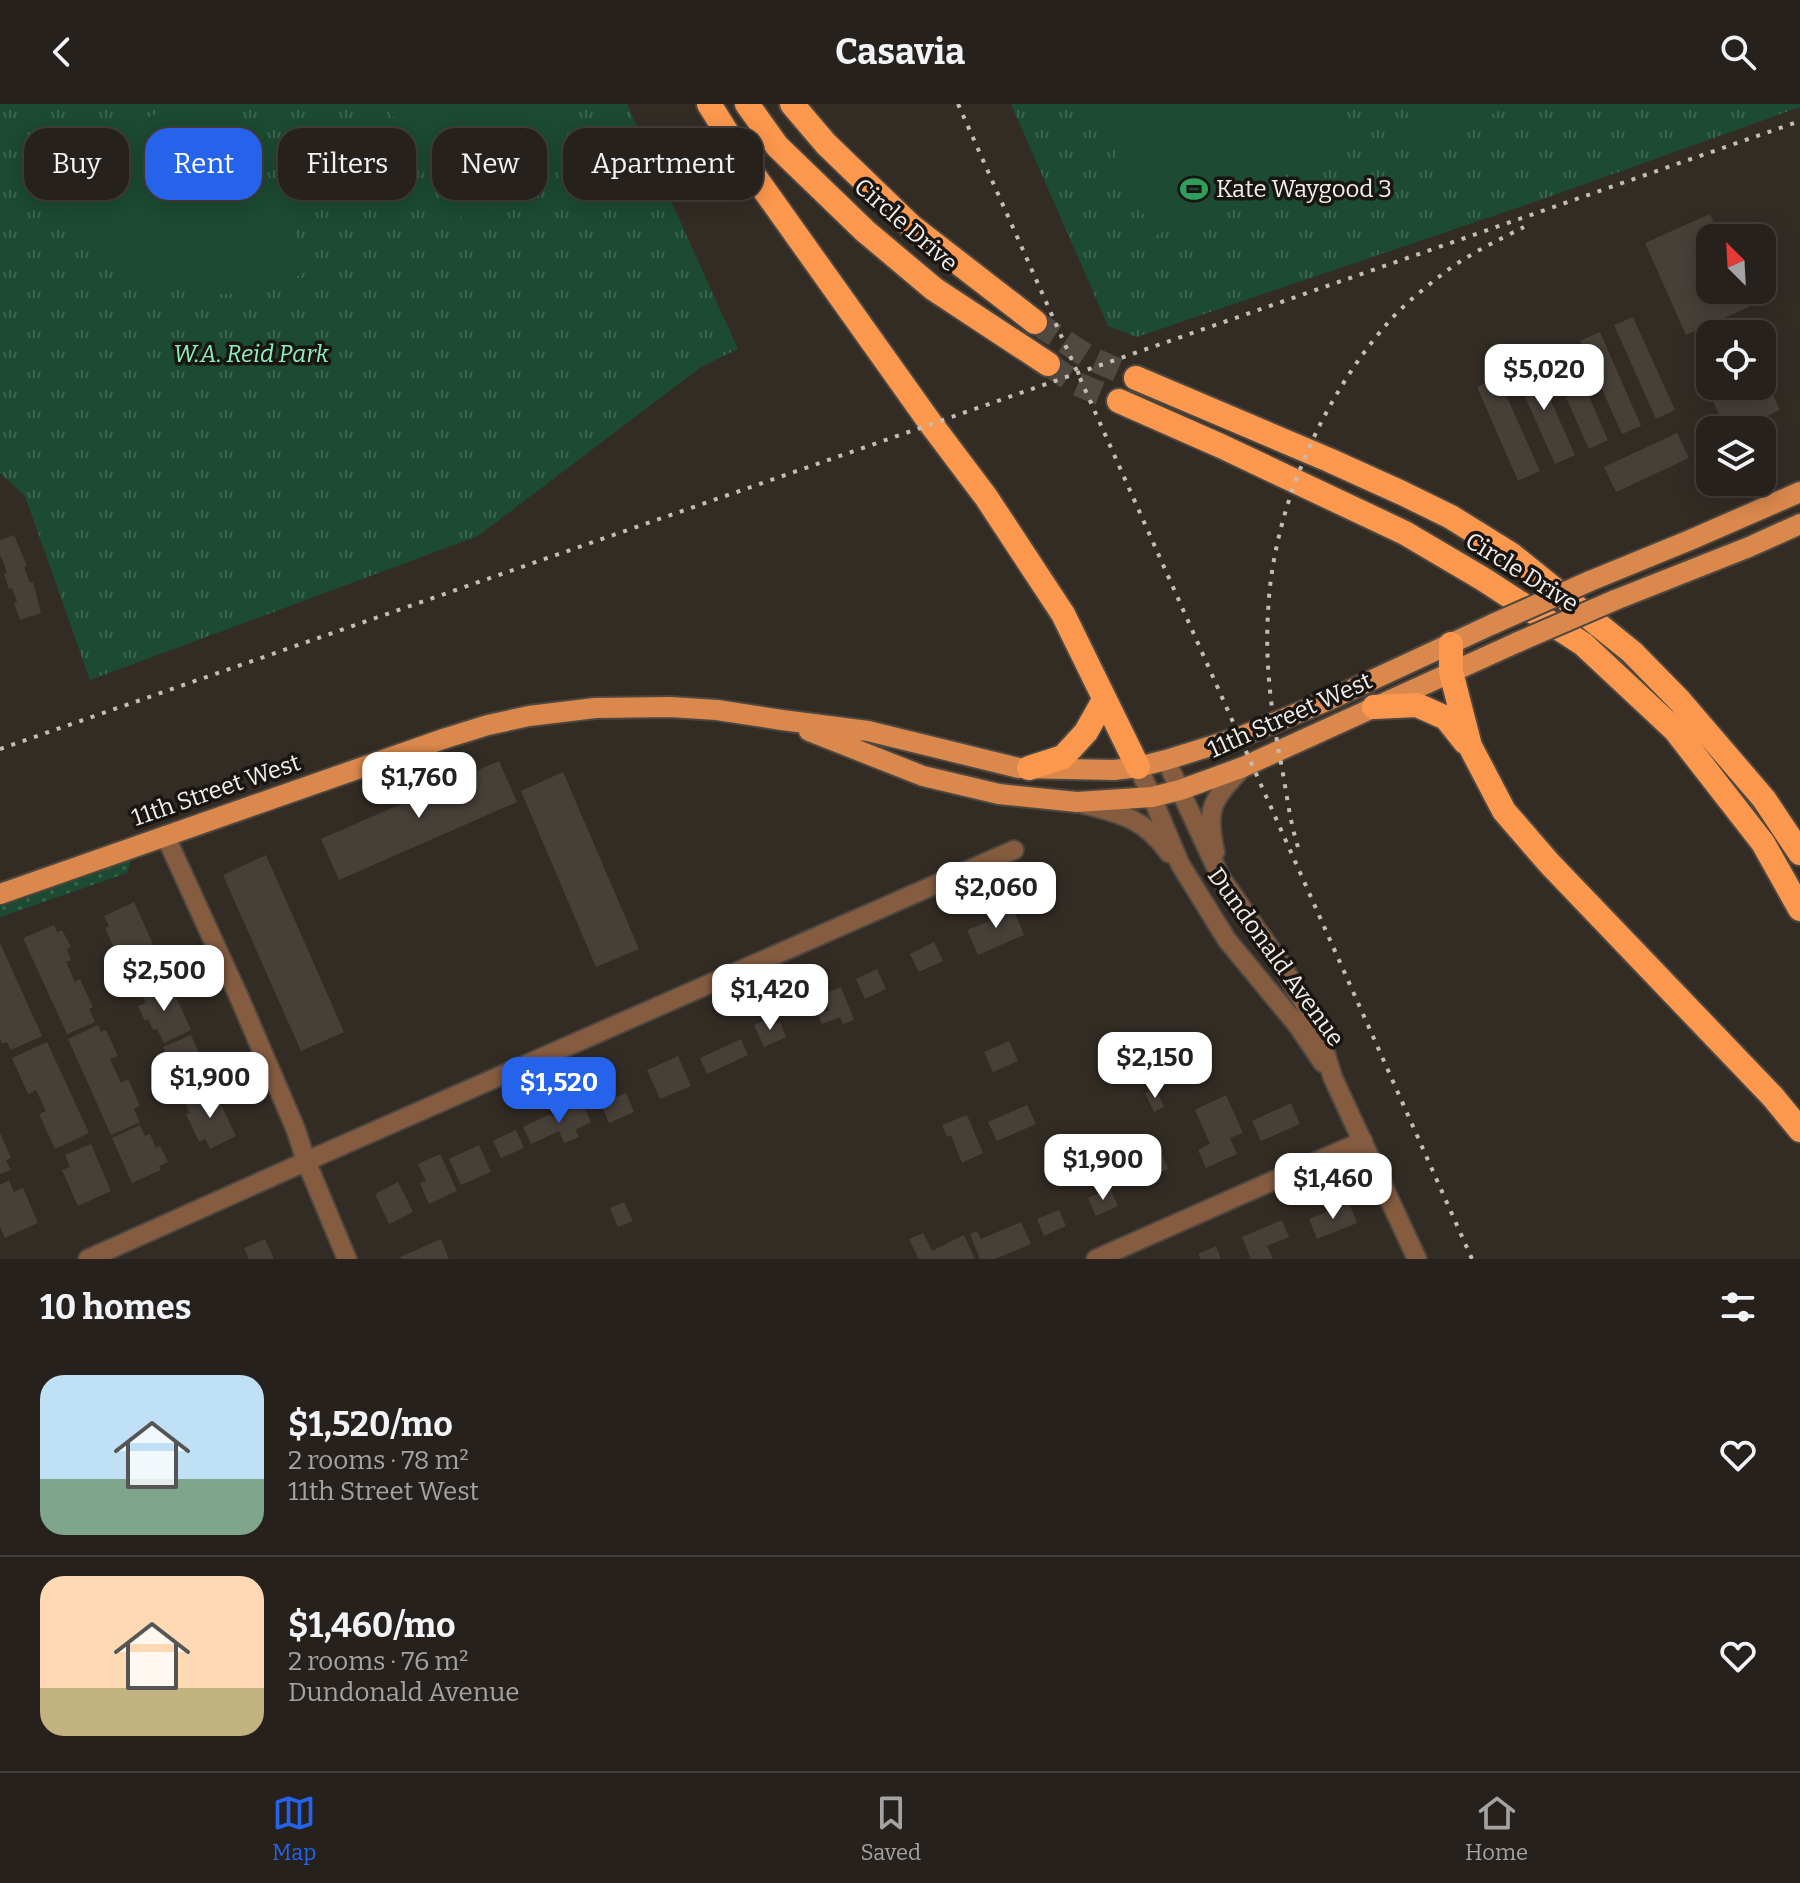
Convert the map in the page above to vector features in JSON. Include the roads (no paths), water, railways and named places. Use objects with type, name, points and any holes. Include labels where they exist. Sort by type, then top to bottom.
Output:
[{"type":"highway","points":[[709,104],[753,174],[986,497],[1063,614],[1138,767]]},
{"type":"highway","name":"Circle Drive","points":[[747,104],[777,146],[865,231],[934,289],[1048,364]]},
{"type":"highway","name":"Circle Drive","points":[[792,104],[826,144],[911,226],[1035,322]]},
{"type":"highway","name":"Circle Drive","points":[[1136,378],[1402,493],[1451,517],[1512,555],[1632,652],[1680,701],[1764,799],[1800,853]]},
{"type":"highway","name":"Circle Drive","points":[[1119,401],[1405,533],[1583,644],[1675,730],[1763,843],[1800,909]]},
{"type":"highway","points":[[1451,644],[1451,672],[1470,746]]},
{"type":"highway","points":[[1029,768],[1063,757],[1086,732],[1104,700]]},
{"type":"highway","points":[[1374,707],[1417,705],[1446,718],[1470,746],[1504,811],[1522,834],[1773,1097],[1800,1130]]},
{"type":"main road","name":"11th Street West","points":[[0,894],[446,738],[529,716],[595,708],[717,710],[868,731],[1019,768],[1114,770],[1138,767],[1273,724],[1590,581],[1800,492]]},
{"type":"main road","name":"11th Street West","points":[[782,720],[923,776],[999,794],[1077,802],[1152,797],[1243,767],[1518,642],[1800,524]]},
{"type":"street","name":"Dundonald Avenue","points":[[1166,760],[1221,878],[1283,967],[1317,1026],[1333,1078],[1417,1259]]},
{"type":"street","name":"Dundonald Avenue","points":[[1138,767],[1180,864],[1227,940],[1298,1026],[1333,1078]]},
{"type":"street","name":"Dundonald Avenue","points":[[1221,878],[1210,811],[1217,795],[1243,767]]},
{"type":"street","name":"Dundonald Avenue","points":[[1077,802],[1141,823],[1180,864]]},
{"type":"street","points":[[165,835],[239,997],[347,1259]]},
{"type":"street","points":[[88,1259],[1014,850]]},
{"type":"street","points":[[1096,1259],[1363,1141]]},
{"type":"tunnel","points":[[1035,322],[1088,357],[1136,378]]},
{"type":"tunnel","points":[[1048,364],[1077,384],[1119,401]]},
{"type":"railway","points":[[958,104],[1472,1259]]},
{"type":"railway","points":[[0,749],[1800,121]]},
{"type":"railway","points":[[1298,847],[1274,722],[1267,649],[1272,575],[1290,497],[1321,422],[1362,355],[1386,325],[1449,269],[1524,227]]},
{"type":"place","name":"Kate Waygood 3","points":[[1194,189]]},
{"type":"park label","name":"W.A. Reid Park","points":[[251,354]]}]
